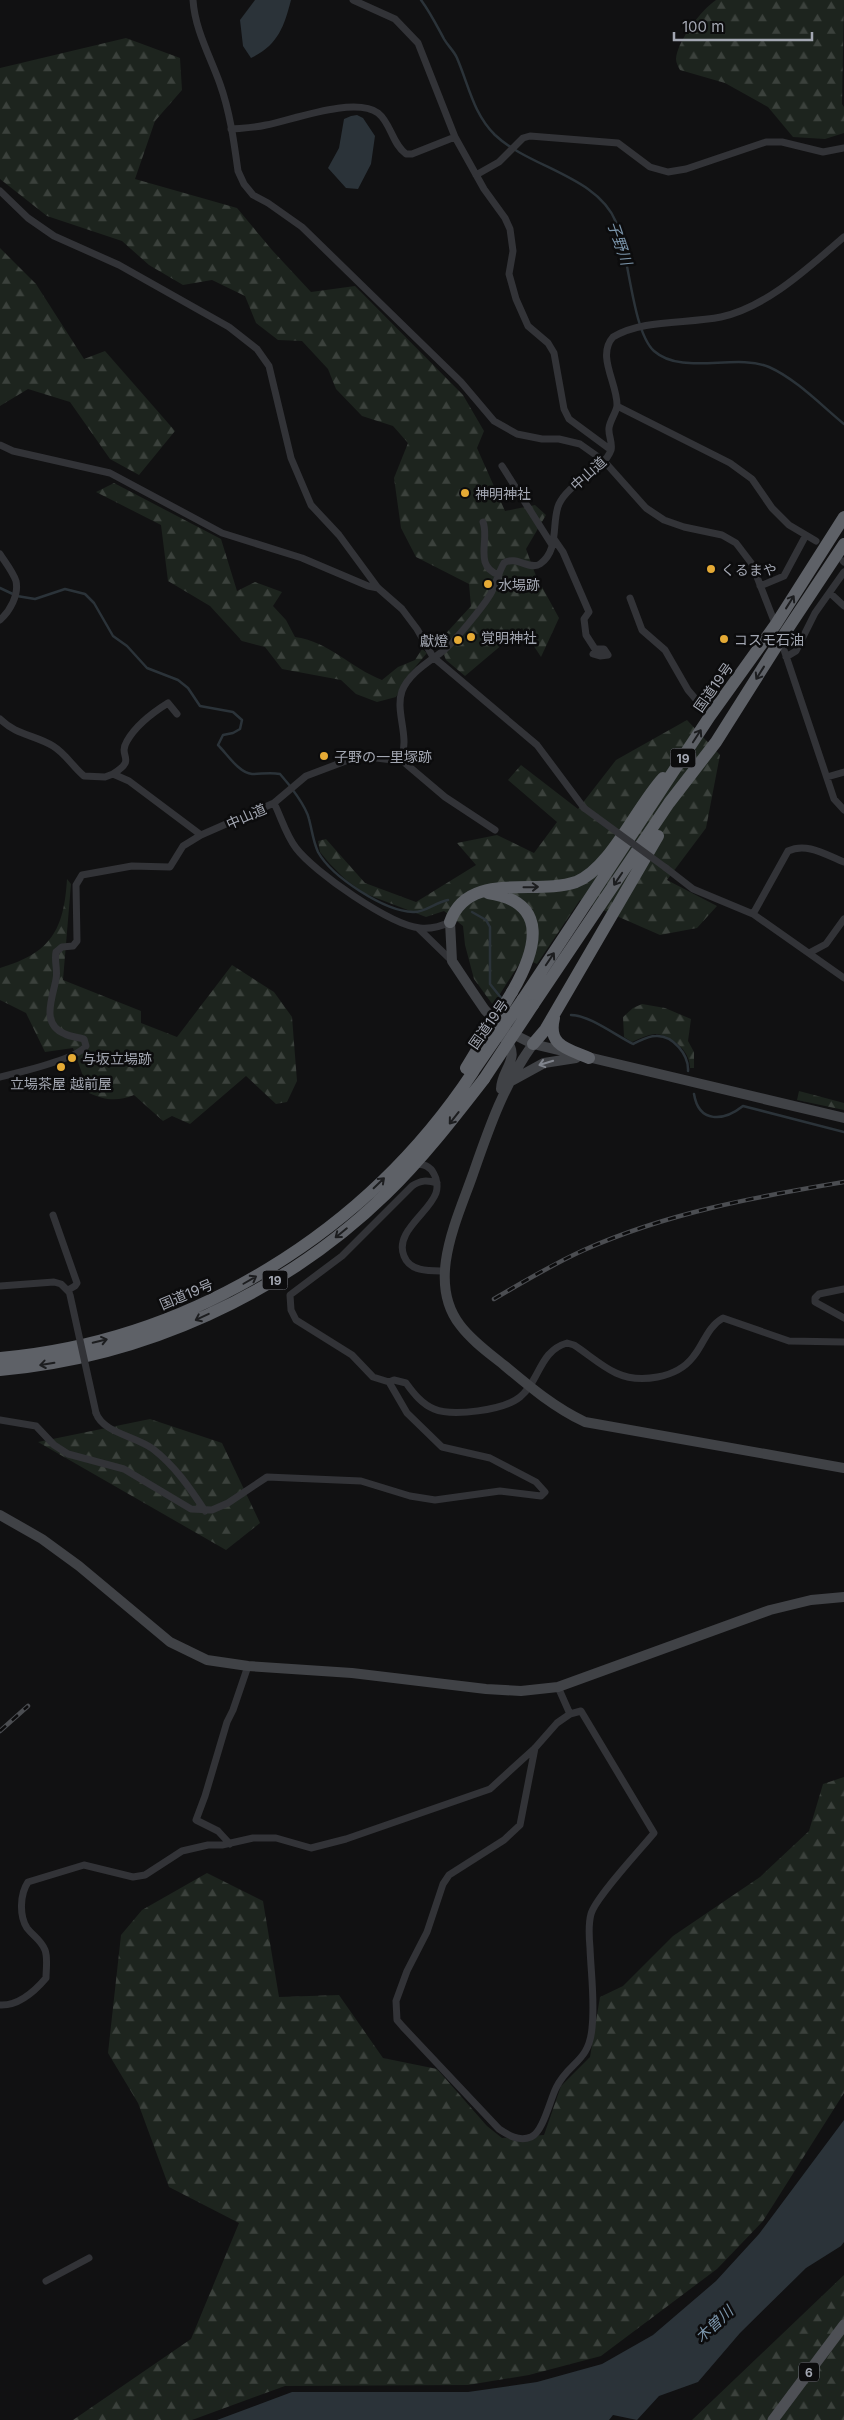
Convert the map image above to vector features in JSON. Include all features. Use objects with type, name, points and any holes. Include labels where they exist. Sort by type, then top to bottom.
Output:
[{"type":"highway","name":"国道19号","points":[[0,1370],[73,1360],[150,1339],[199,1319],[290,1270],[327,1244],[386,1195],[415,1164],[710,716],[776,624],[844,517]]},
{"type":"highway","name":"国道19号","points":[[522,999],[716,742],[844,544]]},
{"type":"highway","name":"19","points":[[534,1044],[556,1011],[644,857],[716,742]]},
{"type":"highway","name":"19","points":[[483,892],[512,887],[567,885],[590,874],[603,862],[650,792],[687,752]]},
{"type":"highway","name":"19","points":[[474,1073],[522,999],[530,956],[533,925],[518,902],[500,895],[483,892]]},
{"type":"highway","points":[[450,922],[456,908],[467,898],[483,892]]},
{"type":"highway","points":[[556,1011],[552,1028],[554,1038],[563,1047],[589,1058]]},
{"type":"highway","name":"国道19号","points":[[0,1358],[51,1352],[108,1340],[170,1318],[225,1294],[279,1262],[316,1237],[369,1193],[423,1139],[474,1073]]},
{"type":"main road","name":"6","points":[[773,2420],[844,2325]]},
{"type":"street","points":[[193,0],[200,34],[221,86],[238,171],[244,184],[253,195],[302,227],[461,382],[494,421],[506,429],[529,438],[570,440],[580,444],[604,461],[646,508],[664,520],[684,527],[722,535],[736,543],[748,557],[776,624],[834,799],[844,810]]},
{"type":"street","points":[[354,0],[395,19],[418,43],[455,137],[484,189],[505,218],[510,229],[513,251],[509,274],[516,299],[528,326],[548,343],[554,353],[564,409],[569,419],[611,450]]},
{"type":"street","points":[[231,129],[264,126],[338,109],[360,107],[380,114],[396,144],[406,154],[412,154],[455,137]]},
{"type":"street","points":[[476,175],[499,162],[523,138],[530,136],[618,143],[650,167],[668,172],[686,169],[766,142],[782,142],[823,152],[844,148]]},
{"type":"street","points":[[0,191],[28,218],[54,236],[119,265],[229,327],[257,349],[269,366],[291,458],[305,495],[316,510],[340,535],[378,588],[402,609],[417,629],[433,656],[537,745],[584,808],[693,888],[753,914],[844,978]]},
{"type":"street","name":"中山道","points":[[553,542],[555,514],[563,496],[604,461],[611,450],[610,425],[617,406],[606,353],[607,346],[612,337],[634,329],[719,317],[749,306],[799,274],[844,237]]},
{"type":"street","points":[[617,406],[730,463],[752,479],[772,508],[789,525],[816,541]]},
{"type":"street","points":[[0,445],[14,451],[110,473],[222,533],[302,558],[368,586],[378,588]]},
{"type":"street","points":[[502,466],[553,542],[563,552],[589,612],[584,619],[586,635],[595,649],[604,649],[608,655],[600,656],[593,654]]},
{"type":"street","points":[[483,522],[486,533],[483,556],[488,568],[499,575]]},
{"type":"street","points":[[760,586],[784,576],[806,535]]},
{"type":"street","points":[[495,830],[446,797],[399,758],[404,743],[401,697],[403,690],[412,677],[433,656],[443,651],[476,614],[490,594],[504,563],[509,560],[540,564],[548,554],[553,542]]},
{"type":"street","points":[[0,554],[16,580],[14,601],[9,611],[0,620]]},
{"type":"street","points":[[786,657],[796,652],[815,613],[844,572]]},
{"type":"street","points":[[830,593],[844,606]]},
{"type":"street","points":[[630,598],[642,630],[665,650],[688,690],[710,716]]},
{"type":"street","points":[[0,719],[12,730],[52,745],[66,756],[84,776],[105,777],[125,767],[127,760],[124,752],[126,742],[148,715],[168,703],[177,714]]},
{"type":"street","name":"中山道","points":[[0,1077],[39,1067],[79,1052],[84,1048],[86,1042],[82,1038],[62,1032],[52,1021],[49,1007],[56,978],[56,952],[62,947],[73,946],[77,941],[77,881],[88,872],[132,866],[170,867],[181,848],[201,835],[274,803],[306,776],[359,756],[388,760],[399,758]]},
{"type":"street","points":[[827,777],[844,772]]},
{"type":"street","points":[[113,774],[129,781],[201,835]]},
{"type":"street","points":[[274,803],[295,847],[308,861],[362,902],[418,928],[452,961],[482,1005],[503,1028],[534,1044],[844,1118]]},
{"type":"street","points":[[753,914],[788,851],[798,847],[807,847],[844,862]]},
{"type":"street","points":[[809,953],[826,944],[844,919]]},
{"type":"street","points":[[418,928],[433,928],[450,922],[452,961]]},
{"type":"street","points":[[482,1005],[487,1019],[511,1046],[510,1063],[500,1086],[502,1095]]},
{"type":"street","points":[[534,1044],[502,1095],[453,1231],[444,1272],[447,1300],[460,1325],[476,1342],[529,1386],[566,1413],[585,1422],[844,1468]]},
{"type":"street","points":[[508,1084],[519,1075],[544,1063],[568,1058],[589,1058]]},
{"type":"street","points":[[415,1164],[426,1165],[431,1169],[437,1183],[436,1194],[404,1236],[402,1249],[404,1258],[412,1266],[422,1270],[444,1272]]},
{"type":"street","points":[[437,1183],[428,1180],[420,1181],[412,1186],[342,1256],[290,1296],[291,1310],[296,1320],[352,1355],[373,1377],[389,1382],[394,1380],[406,1383],[424,1403],[445,1412],[493,1408],[510,1403],[521,1396],[529,1386],[540,1365],[550,1352],[567,1343],[574,1345],[615,1373],[642,1378],[675,1373],[694,1356],[713,1324],[723,1318],[789,1341],[844,1342]]},
{"type":"street","points":[[53,1216],[76,1283],[69,1292]]},
{"type":"street","points":[[0,1286],[54,1282],[69,1292],[96,1413],[103,1424],[152,1448],[182,1476],[205,1511]]},
{"type":"street","points":[[844,1289],[819,1294],[815,1298],[815,1302],[819,1306],[844,1318]]},
{"type":"street","points":[[0,1420],[36,1426],[54,1445],[68,1454],[124,1470],[191,1509],[205,1511],[228,1503],[267,1477],[361,1481],[410,1496],[435,1500],[500,1491],[538,1496],[546,1494],[545,1490],[536,1482],[490,1458],[442,1447],[407,1413],[389,1382]]},
{"type":"street","points":[[0,1515],[42,1539],[79,1566],[170,1642],[207,1660],[248,1666],[352,1673],[486,1689],[521,1691],[558,1687],[770,1610],[811,1600],[844,1597]]},
{"type":"street","points":[[230,1844],[218,1831],[196,1820],[227,1722],[248,1666]]},
{"type":"street","points":[[558,1687],[570,1714]]},
{"type":"street","points":[[0,2005],[14,2004],[37,1988],[46,1978],[46,1953],[40,1942],[26,1927],[22,1912],[24,1889],[28,1882],[84,1865],[133,1877],[144,1875],[182,1851],[208,1845],[230,1844],[253,1838],[276,1838],[311,1848],[346,1839],[490,1788],[535,1748],[557,1724],[570,1714],[581,1711],[654,1833],[605,1892],[591,1913],[589,1927],[593,2006],[592,2029],[588,2047],[582,2059],[562,2077],[537,2133],[530,2138],[519,2139],[499,2129],[397,2020],[396,2000],[407,1972],[427,1932],[440,1891],[449,1875],[504,1840],[520,1825],[535,1748]]},
{"type":"street","points":[[46,2281],[89,2258]]},
{"type":"green space","points":[[716,0],[844,0],[842,104],[844,107],[844,133],[825,139],[793,137],[768,107],[725,83],[680,70],[676,59],[677,52],[685,35],[697,18]]},
{"type":"green space","points":[[126,38],[180,58],[182,90],[155,121],[135,179],[237,208],[272,250],[311,292],[355,286],[463,395],[484,431],[477,448],[505,511],[535,505],[546,515],[526,549],[536,576],[559,618],[541,657],[522,628],[465,676],[446,660],[439,641],[471,606],[469,584],[416,557],[401,528],[394,478],[408,443],[393,426],[362,416],[336,389],[328,369],[302,341],[278,340],[256,323],[245,296],[212,280],[183,285],[149,265],[122,241],[47,216],[0,179],[0,68]]},
{"type":"green space","points":[[0,248],[36,284],[84,359],[105,351],[175,431],[139,475],[110,459],[70,402],[28,389],[0,406]]},
{"type":"green space","points":[[114,483],[221,539],[237,591],[255,582],[282,592],[273,606],[286,620],[295,637],[329,649],[360,669],[382,680],[398,667],[415,660],[422,649],[427,653],[411,672],[396,697],[377,702],[356,694],[341,680],[282,669],[265,647],[242,641],[210,606],[168,581],[161,525],[96,492]]},
{"type":"green space","points":[[687,720],[720,755],[706,828],[667,880],[717,906],[697,928],[660,935],[580,900],[537,964],[523,958],[493,1005],[474,979],[465,945],[463,926],[444,911],[426,917],[366,894],[346,880],[320,852],[318,841],[326,839],[365,883],[416,902],[476,865],[457,843],[497,835],[534,853],[557,822],[508,780],[521,765],[578,809],[616,760]]},
{"type":"green space","points":[[67,879],[71,884],[63,980],[141,1011],[141,1023],[177,1037],[232,965],[274,992],[292,1017],[297,1081],[287,1102],[276,1104],[246,1076],[190,1124],[172,1116],[163,1121],[134,1095],[122,1099],[111,1099],[89,1093],[73,1048],[45,1052],[26,1013],[0,1000],[0,968],[32,955],[52,937],[62,912]]},
{"type":"green space","points":[[642,1004],[665,1008],[691,1019],[688,1041],[694,1052],[694,1068],[690,1068],[684,1050],[667,1037],[655,1034],[632,1042],[624,1037],[623,1017],[633,1008]]},
{"type":"green space","points":[[799,1091],[844,1103],[844,1110],[797,1100]]},
{"type":"green space","points":[[150,1419],[222,1443],[260,1523],[226,1550],[38,1442]]},
{"type":"green space","points":[[844,1777],[844,2093],[763,2221],[717,2269],[601,2356],[529,2375],[468,2385],[285,2386],[192,2420],[73,2420],[191,2339],[239,2223],[169,2187],[138,2103],[108,2053],[121,1935],[142,1910],[207,1873],[263,1901],[279,1997],[339,1995],[383,2058],[437,2069],[487,2126],[502,2138],[544,2135],[561,2086],[590,2057],[600,1997],[623,1986],[673,1936],[760,1877],[809,1831],[823,1784]]},
{"type":"green space","points":[[844,2275],[844,2420],[692,2420]]},
{"type":"water","points":[[255,0],[291,0],[286,19],[274,41],[251,58],[243,46],[240,20]]},
{"type":"water","points":[[357,115],[363,118],[375,136],[371,164],[358,189],[346,188],[328,168],[339,148],[344,119]]},
{"type":"water","name":"木曽川","points":[[844,2120],[844,2242],[841,2246],[806,2268],[740,2333],[698,2382],[659,2396],[637,2420],[613,2415],[609,2420],[217,2420],[292,2392],[468,2392],[537,2382],[602,2364],[653,2335],[716,2281],[759,2234]]},
{"type":"waterway","name":"子野川","points":[[421,0],[456,55],[476,108],[481,118],[495,135],[526,156],[579,183],[607,206],[616,222],[620,236],[641,327],[654,351],[666,358],[679,362],[741,362],[756,363],[769,367],[799,385],[844,424]]},
{"type":"waterway","points":[[0,588],[17,596],[35,599],[65,589],[85,594],[94,603],[113,636],[127,646],[147,668],[178,680],[188,688],[200,706],[233,712],[242,720],[240,729],[223,735],[218,745],[238,767],[247,773],[280,774],[292,789],[307,814],[318,852],[335,872],[360,891],[388,906],[401,910],[417,912],[448,900]]},
{"type":"waterway","points":[[472,912],[486,920],[490,927],[490,984],[502,999]]},
{"type":"waterway","points":[[571,1015],[586,1018],[633,1044],[653,1036],[668,1039],[674,1042],[683,1053],[688,1065],[688,1071]]},
{"type":"waterway","points":[[694,1094],[701,1111],[713,1117],[728,1115],[743,1106],[844,1132]]},
{"type":"railway","points":[[494,1299],[572,1255],[647,1226],[745,1200],[844,1182]]},
{"type":"railway","points":[[0,1731],[28,1706]]},
{"type":"place","name":"神明神社","points":[[465,493]]},
{"type":"place","name":"くるまや","points":[[711,569]]},
{"type":"place","name":"水場跡","points":[[488,584]]},
{"type":"place","name":"覚明神社","points":[[471,637]]},
{"type":"place","name":"コスモ石油","points":[[724,639]]},
{"type":"place","name":"獻燈","points":[[458,640]]},
{"type":"place","name":"子野の一里塚跡","points":[[324,756]]},
{"type":"place","name":"与坂立場跡","points":[[72,1058]]},
{"type":"place","name":"立場茶屋 越前屋","points":[[61,1067]]}]
